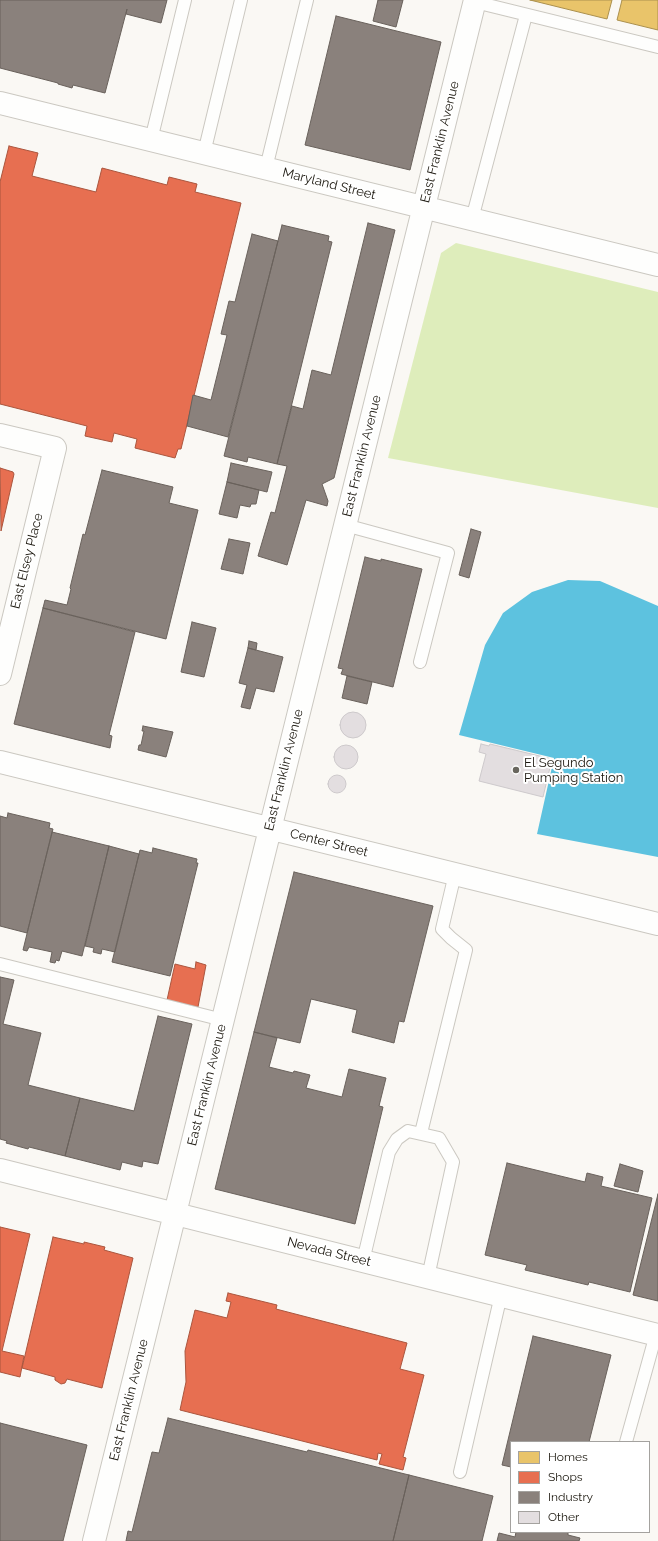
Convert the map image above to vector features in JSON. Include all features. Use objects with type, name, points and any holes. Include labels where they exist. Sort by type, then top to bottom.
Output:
[{"type":"street","name":"East Franklin Avenue","points":[[94,1541],[424,207],[472,1]]},
{"type":"street","name":"Maryland Street","points":[[0,103],[658,265]]},
{"type":"street","name":"East Elsey Place","points":[[0,435],[55,448],[0,674]]},
{"type":"street","name":"Center Street","points":[[0,762],[658,924]]},
{"type":"street","name":"Nevada Street","points":[[0,1170],[657,1334]]},
{"type":"lane","points":[[151,140],[185,0]]},
{"type":"lane","points":[[204,153],[241,0]]},
{"type":"lane","points":[[266,168],[307,0]]},
{"type":"lane","points":[[472,1],[658,47]]},
{"type":"lane","points":[[472,219],[526,15]]},
{"type":"lane","points":[[345,525],[448,554],[420,662]]},
{"type":"lane","points":[[421,1134],[466,950],[442,929],[455,874]]},
{"type":"lane","points":[[0,964],[223,1020]]},
{"type":"lane","points":[[363,1261],[389,1152],[397,1140],[408,1131],[439,1138],[453,1162],[428,1277]]},
{"type":"lane","points":[[460,1472],[501,1296]]},
{"type":"lane","points":[[626,1441],[657,1334]]},
{"type":"green space","points":[[456,243],[658,292],[658,508],[388,458],[441,253]]},
{"type":"water","points":[[568,580],[600,581],[658,606],[658,857],[537,834],[554,758],[459,735],[485,645],[503,613],[532,592]]},
{"type":"building: Homes","points":[[530,0],[612,0],[607,19]]},
{"type":"building: Homes","points":[[622,0],[658,0],[658,30],[617,20]]},
{"type":"building: Shops","points":[[9,146],[38,153],[32,176],[96,192],[102,168],[167,185],[169,177],[197,184],[195,192],[241,203],[181,449],[178,449],[175,458],[135,448],[137,439],[114,433],[112,442],[85,436],[87,426],[0,404],[0,182]]},
{"type":"building: Shops","points":[[0,468],[13,472],[14,474],[1,531]]},
{"type":"building: Shops","points":[[196,962],[206,965],[198,1007],[167,1000],[175,964],[195,969]]},
{"type":"building: Shops","points":[[0,1227],[30,1234],[2,1351],[24,1356],[20,1377],[0,1372]]},
{"type":"building: Shops","points":[[53,1237],[105,1247],[104,1250],[133,1258],[102,1388],[67,1379],[65,1383],[61,1384],[55,1380],[55,1377],[22,1368]]},
{"type":"building: Shops","points":[[228,1293],[277,1305],[276,1309],[407,1343],[400,1369],[424,1375],[403,1457],[406,1458],[403,1470],[379,1464],[382,1454],[378,1453],[377,1460],[180,1410],[186,1382],[185,1351],[195,1310],[227,1318],[231,1302],[226,1301]]},
{"type":"building: Industry","points":[[0,0],[167,0],[161,23],[126,14],[127,9],[105,93],[73,85],[72,88],[0,68]]},
{"type":"building: Industry","points":[[378,0],[403,0],[396,27],[373,21]]},
{"type":"building: Industry","points":[[336,16],[441,42],[410,170],[305,145]]},
{"type":"building: Industry","points":[[368,223],[395,230],[334,478],[322,484],[328,501],[327,506],[306,500],[287,565],[258,556],[271,512],[275,513],[287,466],[277,464],[292,406],[303,409],[312,370],[331,375]]},
{"type":"building: Industry","points":[[282,225],[329,236],[328,241],[332,242],[277,464],[248,457],[247,462],[224,456]]},
{"type":"building: Industry","points":[[252,234],[278,241],[228,437],[187,426],[193,395],[211,400],[227,335],[221,334],[229,301],[235,302]]},
{"type":"building: Industry","points":[[231,463],[272,472],[267,492],[227,482]]},
{"type":"building: Industry","points":[[102,470],[173,487],[169,503],[198,510],[166,639],[43,608],[45,600],[67,605],[83,534],[85,535]]},
{"type":"building: Industry","points":[[227,482],[259,490],[256,504],[251,504],[250,507],[240,505],[237,518],[219,514]]},
{"type":"building: Industry","points":[[471,529],[481,532],[469,578],[459,575]]},
{"type":"building: Industry","points":[[229,539],[250,543],[243,574],[221,569]]},
{"type":"building: Industry","points":[[365,557],[381,561],[381,559],[422,569],[393,687],[341,674],[343,669],[338,668]]},
{"type":"building: Industry","points":[[43,608],[135,632],[109,735],[112,736],[110,748],[14,724]]},
{"type":"building: Industry","points":[[192,622],[216,628],[204,677],[181,672]]},
{"type":"building: Industry","points":[[249,641],[257,643],[256,650],[248,648]]},
{"type":"building: Industry","points":[[248,648],[283,657],[274,692],[256,688],[250,709],[241,707],[247,685],[239,683]]},
{"type":"building: Industry","points":[[347,676],[372,682],[367,704],[342,698]]},
{"type":"building: Industry","points":[[143,726],[173,732],[166,757],[138,750],[139,745],[141,745],[144,731],[142,731]]},
{"type":"building: Industry","points":[[8,813],[50,823],[49,828],[53,829],[27,933],[0,926],[0,816],[7,818]]},
{"type":"building: Industry","points":[[52,832],[109,846],[82,956],[62,951],[59,961],[56,960],[55,963],[50,962],[52,952],[29,947],[27,951],[23,950]]},
{"type":"building: Industry","points":[[109,846],[139,854],[115,952],[102,949],[101,954],[93,952],[94,948],[85,946]]},
{"type":"building: Industry","points":[[153,848],[197,859],[196,863],[198,863],[170,976],[112,962],[140,850],[152,853]]},
{"type":"building: Industry","points":[[294,872],[433,906],[404,1022],[399,1021],[394,1043],[352,1032],[357,1010],[311,999],[300,1043],[254,1032]]},
{"type":"building: Industry","points":[[0,977],[14,980],[3,1024],[41,1033],[28,1085],[80,1098],[65,1156],[29,1147],[28,1149],[6,1143],[7,1141],[0,1139]]},
{"type":"building: Industry","points":[[158,1016],[192,1024],[158,1164],[143,1161],[142,1167],[122,1162],[120,1170],[65,1156],[80,1098],[134,1111]]},
{"type":"building: Industry","points":[[254,1032],[277,1038],[269,1067],[293,1073],[294,1071],[310,1075],[306,1088],[342,1097],[349,1069],[386,1078],[379,1106],[383,1107],[355,1224],[215,1189]]},
{"type":"building: Industry","points":[[507,1163],[585,1182],[587,1173],[603,1177],[601,1186],[652,1198],[630,1292],[589,1282],[588,1285],[525,1270],[527,1265],[485,1255]]},
{"type":"building: Industry","points":[[620,1164],[643,1171],[638,1192],[614,1186]]},
{"type":"building: Industry","points":[[658,1194],[658,1301],[633,1295]]},
{"type":"building: Industry","points":[[533,1336],[611,1355],[589,1441],[510,1441],[510,1467],[502,1465]]},
{"type":"building: Industry","points":[[168,1418],[409,1475],[393,1541],[126,1541],[128,1531],[132,1532],[152,1452],[159,1453]]},
{"type":"building: Industry","points":[[0,1423],[87,1445],[63,1541],[0,1541]]},
{"type":"building: Industry","points":[[409,1475],[493,1496],[482,1541],[393,1541]]},
{"type":"building: Industry","points":[[499,1533],[515,1537],[516,1533],[568,1533],[568,1535],[580,1538],[579,1541],[497,1541]]},
{"type":"building: Other","points":[[353,712],[362,716],[366,725],[362,734],[353,738],[344,734],[340,725],[344,716]]},
{"type":"building: Other","name":"El Segundo Pumping Station","points":[[481,744],[489,746],[490,744],[552,759],[543,797],[479,781],[486,754],[479,752]]},
{"type":"building: Other","points":[[346,745],[355,748],[358,757],[355,766],[346,769],[337,766],[334,757],[337,748]]},
{"type":"building: Other","points":[[337,775],[341,776],[345,780],[345,788],[341,792],[337,793],[333,792],[329,788],[328,784],[329,780],[333,776]]},
{"type":"place","name":"El Segundo Pumping Station","points":[[516,770]]}]
